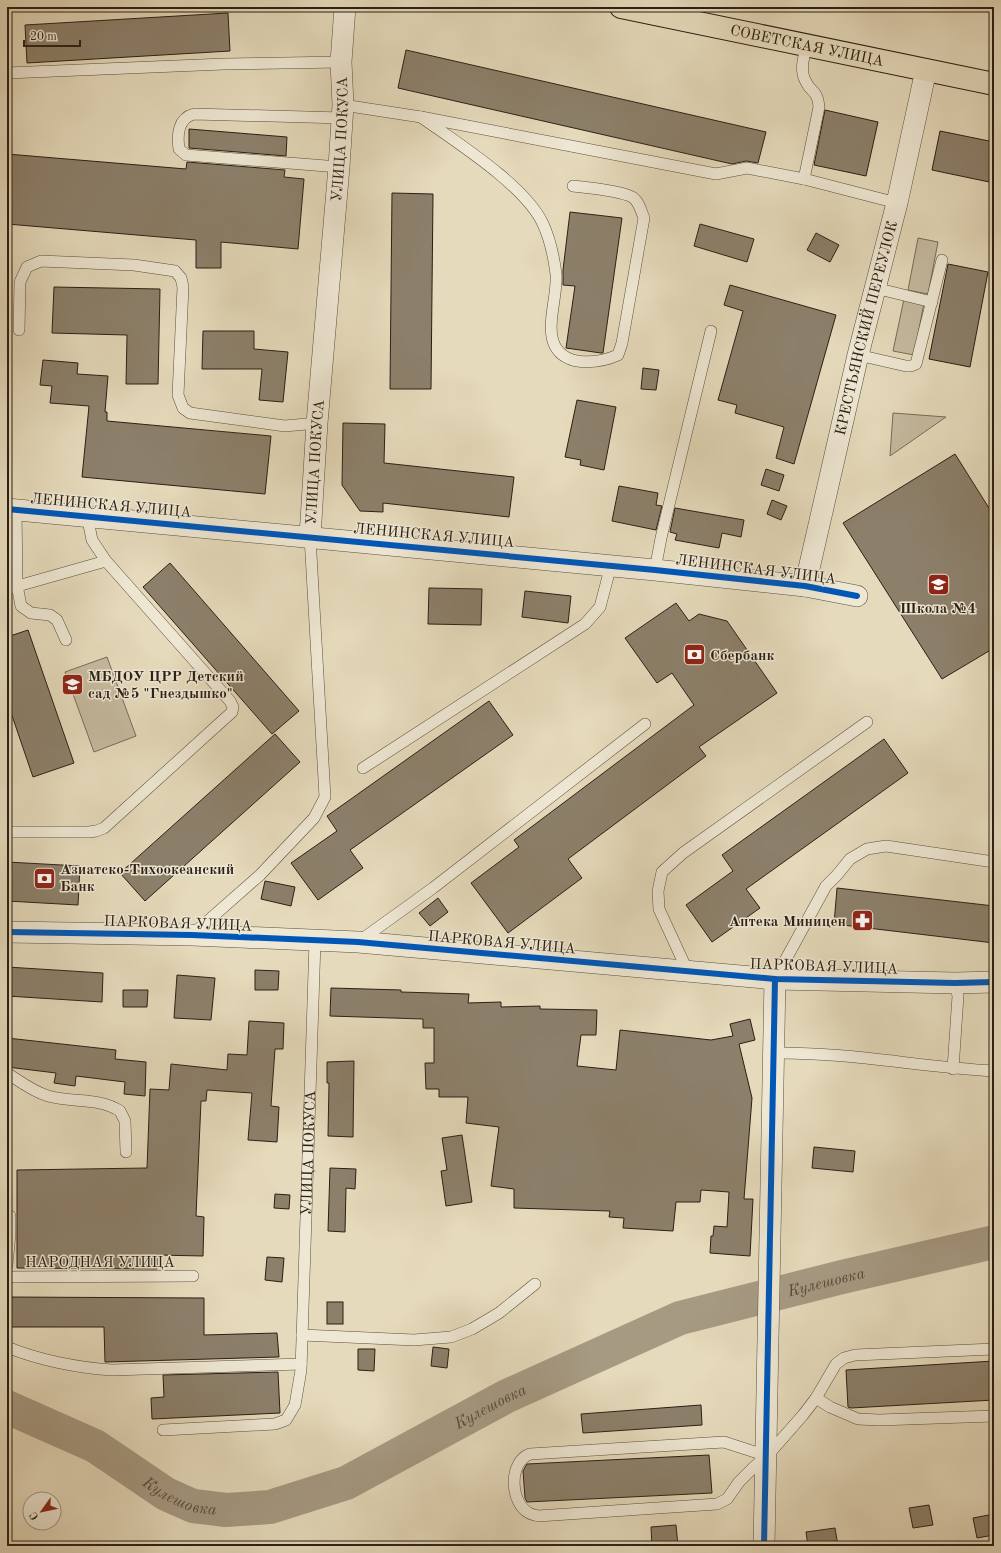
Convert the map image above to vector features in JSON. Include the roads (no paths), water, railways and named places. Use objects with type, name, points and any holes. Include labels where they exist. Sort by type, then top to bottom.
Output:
[{"type":"main road","name":"СОВЕТСКАЯ УЛИЦА","points":[[621,7],[807,44],[994,84]]},
{"type":"street","name":"УЛИЦА ПОКУСА","points":[[310,537],[317,423],[343,111],[341,62],[345,7]]},
{"type":"street","name":"КРЕСТЬЯНСКИЙ ПЕРЕУЛОК","points":[[805,586],[858,355],[897,203],[926,70]]},
{"type":"street","name":"ЛЕНИНСКАЯ УЛИЦА","points":[[11,509],[611,565],[805,586],[857,596]]},
{"type":"street","name":"ПАРКОВАЯ УЛИЦА","points":[[7,932],[192,935],[358,942],[775,979],[955,983],[994,982]]},
{"type":"street","points":[[764,1546],[767,1456],[775,979]]},
{"type":"lane","points":[[804,179],[820,107],[818,96],[806,83],[802,66],[807,44]]},
{"type":"lane","points":[[7,73],[224,64],[341,62]]},
{"type":"lane","points":[[339,167],[186,155],[179,149],[178,140],[181,122],[186,116],[194,114],[343,111],[421,117],[716,174],[747,168],[804,179],[897,203]]},
{"type":"lane","points":[[421,117],[500,174],[531,205],[543,224],[553,258],[556,282],[552,330],[555,346],[564,356],[573,360],[592,363],[606,360],[618,355],[622,343],[644,218],[640,207],[633,197],[609,191],[572,186]]},
{"type":"lane","points":[[858,355],[906,366],[916,364],[942,260]]},
{"type":"lane","points":[[19,330],[20,282],[27,268],[42,261],[134,265],[175,271],[181,278],[183,287],[178,395],[183,408],[190,413],[285,426],[317,423]]},
{"type":"lane","points":[[875,288],[932,302]]},
{"type":"lane","points":[[655,570],[661,538],[711,331]]},
{"type":"lane","points":[[11,509],[12,587],[21,606],[31,613],[50,615],[58,620],[66,640]]},
{"type":"lane","points":[[7,832],[89,832],[104,828],[232,712],[233,707],[230,701],[106,561],[92,540],[87,515]]},
{"type":"lane","name":"УЛИЦА ПОКУСА","points":[[192,935],[260,875],[314,818],[325,797],[310,537]]},
{"type":"lane","points":[[12,587],[106,561]]},
{"type":"lane","points":[[363,768],[585,624],[600,607],[611,565]]},
{"type":"lane","points":[[688,972],[660,909],[658,891],[662,872],[683,853],[867,722]]},
{"type":"lane","points":[[358,942],[433,888],[645,724]]},
{"type":"lane","points":[[775,979],[826,886],[850,859],[867,849],[886,846],[994,862]]},
{"type":"lane","name":"УЛИЦА ПОКУСА","points":[[163,1430],[275,1424],[286,1420],[295,1405],[301,1364],[315,941]]},
{"type":"lane","points":[[952,1069],[958,996],[955,983]]},
{"type":"lane","points":[[774,1053],[837,1055],[952,1069],[994,1072]]},
{"type":"lane","points":[[7,1074],[29,1088],[47,1096],[64,1100],[103,1103],[120,1111],[125,1121],[126,1152]]},
{"type":"lane","points":[[7,1264],[10,1216]]},
{"type":"lane","name":"НАРОДНАЯ УЛИЦА","points":[[7,1277],[193,1276]]},
{"type":"lane","points":[[302,1335],[414,1340],[452,1337],[472,1329],[499,1313],[535,1284]]},
{"type":"lane","points":[[7,1347],[24,1355],[100,1369],[301,1364]]},
{"type":"lane","points":[[767,1456],[724,1442],[530,1454],[525,1456],[518,1465],[514,1480],[515,1495],[521,1506],[528,1513],[538,1516],[717,1504],[727,1499],[739,1482],[767,1456],[803,1415],[816,1398],[836,1364],[844,1358],[855,1355],[994,1349]]},
{"type":"lane","points":[[816,1398],[830,1407],[858,1419],[879,1420],[994,1416]]},
{"type":"waterway","name":"Кулешовка","points":[[7,1407],[95,1446],[166,1494],[193,1506],[226,1510],[270,1507],[346,1483],[507,1396],[680,1318],[842,1277],[994,1242]]},
{"type":"place","name":"Школа №4","points":[[938,585]]},
{"type":"place","name":"Сбербанк","points":[[694,655]]},
{"type":"place","name":"МБДОУ ЦРР Детский сад №5 \"Гнездышко\"","points":[[73,685]]},
{"type":"place","name":"Азиатско-Тихоокеанский Банк","points":[[44,878]]},
{"type":"place","name":"Аптека Миницен","points":[[862,921]]}]
